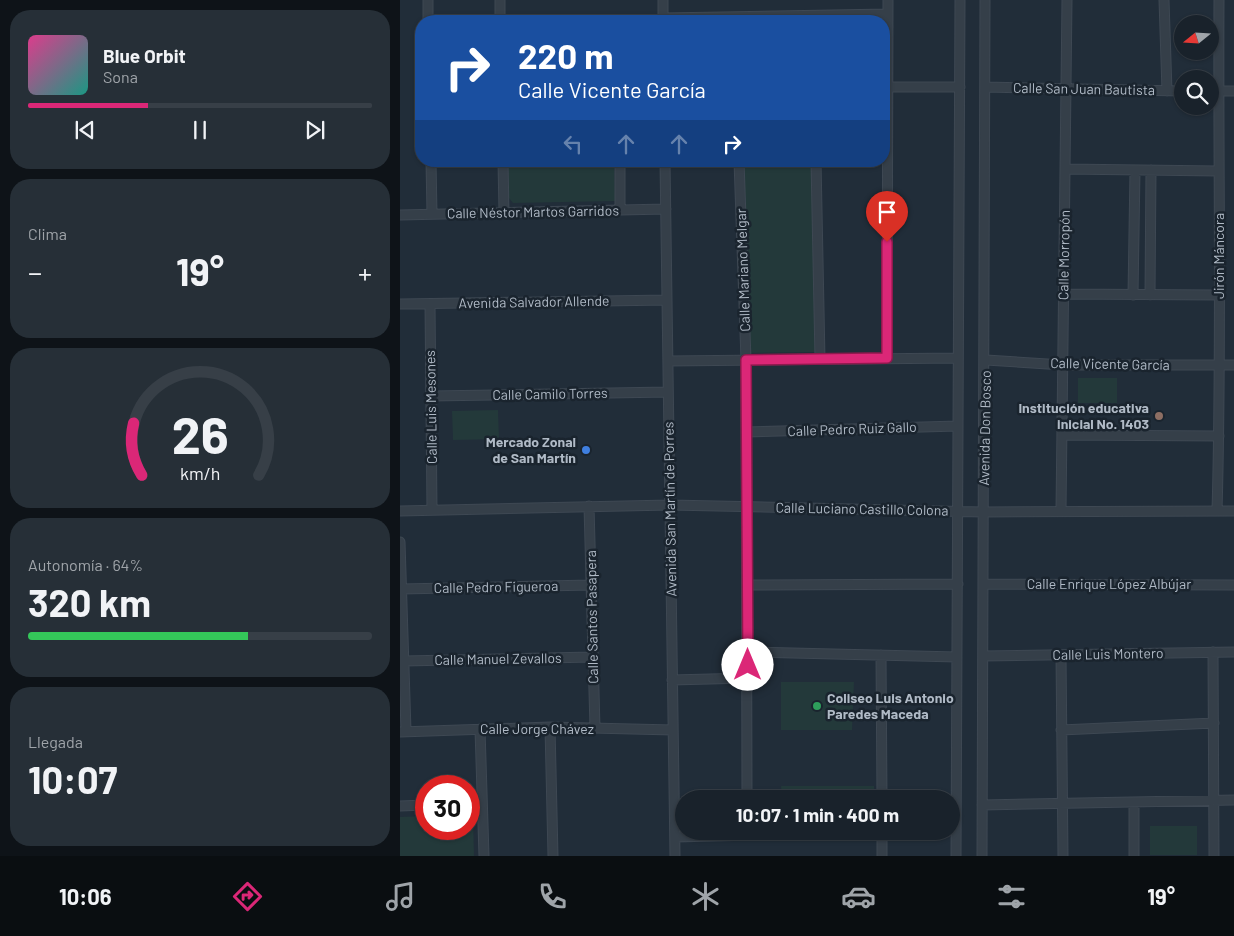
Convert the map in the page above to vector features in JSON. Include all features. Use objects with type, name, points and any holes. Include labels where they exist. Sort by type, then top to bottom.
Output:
[{"type":"street","points":[[428,0],[428,15]]},
{"type":"street","points":[[500,0],[500,15]]},
{"type":"street","points":[[663,0],[663,15]]},
{"type":"street","points":[[850,15],[888,14],[888,0]]},
{"type":"street","name":"Avenida Don Bosco","points":[[954,790],[958,584],[960,0]]},
{"type":"street","name":"Avenida Don Bosco","points":[[982,856],[983,512],[986,360],[985,0]]},
{"type":"street","name":"Calle Morropón","points":[[1061,511],[1067,0]]},
{"type":"street","points":[[1164,0],[1167,91]]},
{"type":"street","name":"Jirón Máncora","points":[[1215,70],[1220,0]]},
{"type":"street","name":"Calle San Juan Bautista","points":[[985,86],[1066,90],[1174,91]]},
{"type":"street","points":[[890,87],[960,87]]},
{"type":"street","points":[[1219,91],[1234,91]]},
{"type":"street","name":"Jirón Máncora","points":[[1215,115],[1218,171],[1218,295],[1221,365],[1218,511]]},
{"type":"street","points":[[431,167],[432,214]]},
{"type":"street","points":[[503,167],[504,213]]},
{"type":"street","points":[[620,167],[620,210]]},
{"type":"street","name":"Avenida San Martín de Porres","points":[[665,167],[675,856]]},
{"type":"street","name":"Calle Mariano Melgar","points":[[738,167],[746,360],[747,790]]},
{"type":"street","points":[[816,167],[820,358]]},
{"type":"street","points":[[886,167],[887,358]]},
{"type":"street","points":[[1065,169],[1218,171]]},
{"type":"street","points":[[1133,294],[1135,170]]},
{"type":"street","points":[[1150,294],[1151,170]]},
{"type":"street","name":"Calle Néstor Martos Garridos","points":[[400,215],[666,209]]},
{"type":"street","points":[[1063,294],[1218,295]]},
{"type":"street","name":"Avenida Salvador Allende","points":[[400,304],[667,300]]},
{"type":"street","name":"Calle Luis Mesones","points":[[430,304],[432,510]]},
{"type":"street","points":[[668,361],[958,358]]},
{"type":"street","name":"Calle Vicente García","points":[[986,360],[1063,365],[1234,365]]},
{"type":"street","name":"Calle Camilo Torres","points":[[431,396],[668,392]]},
{"type":"street","name":"Calle Pedro Ruiz Gallo","points":[[746,432],[958,426]]},
{"type":"street","points":[[1062,435],[1219,436]]},
{"type":"street","name":"Calle Luciano Castillo Colona","points":[[400,511],[670,505],[983,512],[1234,511]]},
{"type":"street","name":"Calle Santos Pasapera","points":[[589,506],[595,728]]},
{"type":"street","points":[[400,542],[404,661],[403,731]]},
{"type":"street","points":[[748,585],[958,584]]},
{"type":"street","name":"Calle Enrique López Albújar","points":[[983,584],[1234,584]]},
{"type":"street","name":"Calle Pedro Figueroa","points":[[401,589],[591,585]]},
{"type":"street","points":[[748,652],[957,657]]},
{"type":"street","points":[[1214,652],[1214,856]]},
{"type":"street","name":"Calle Luis Montero","points":[[983,656],[1234,652]]},
{"type":"street","points":[[881,655],[882,790]]},
{"type":"street","points":[[1061,655],[1063,856]]},
{"type":"street","name":"Calle Manuel Zevallos","points":[[404,661],[593,657]]},
{"type":"street","points":[[672,680],[748,678]]},
{"type":"street","points":[[1062,730],[1214,723]]},
{"type":"street","points":[[550,727],[553,856]]},
{"type":"street","name":"Calle Jorge Chávez","points":[[403,731],[550,727],[673,730]]},
{"type":"street","points":[[480,729],[484,856]]},
{"type":"street","points":[[982,805],[1234,800]]},
{"type":"street","points":[[1134,802],[1134,856]]},
{"type":"street","points":[[400,806],[415,805]]},
{"type":"street","points":[[882,840],[882,856]]},
{"type":"street","name":"Avenida Don Bosco","points":[[955,840],[956,856]]},
{"type":"green space","points":[[508,167],[614,167],[615,201],[513,203],[509,198]]},
{"type":"green space","points":[[744,167],[813,167],[818,352],[750,353]]},
{"type":"green space","points":[[1078,378],[1117,378],[1117,403],[1078,403]]},
{"type":"green space","points":[[498,410],[499,439],[453,440],[452,411]]},
{"type":"green space","name":"Coliseo Luis Antonio Paredes Maceda","points":[[781,682],[854,682],[852,730],[781,730]]},
{"type":"green space","points":[[781,786],[874,786],[874,790],[781,790]]},
{"type":"green space","points":[[415,816],[415,840],[474,840],[474,856],[400,856],[400,817]]},
{"type":"green space","points":[[1150,826],[1197,826],[1197,855],[1150,855]]},
{"type":"place","name":"Institución educativa inicial No. 1403","points":[[1159,416]]},
{"type":"place","name":"Mercado Zonal de San Martín","points":[[586,450]]},
{"type":"place","name":"Coliseo Luis Antonio Paredes Maceda","points":[[817,706]]},
{"type":"route","points":[[748,665],[746,360],[887,358],[887,242]]}]
